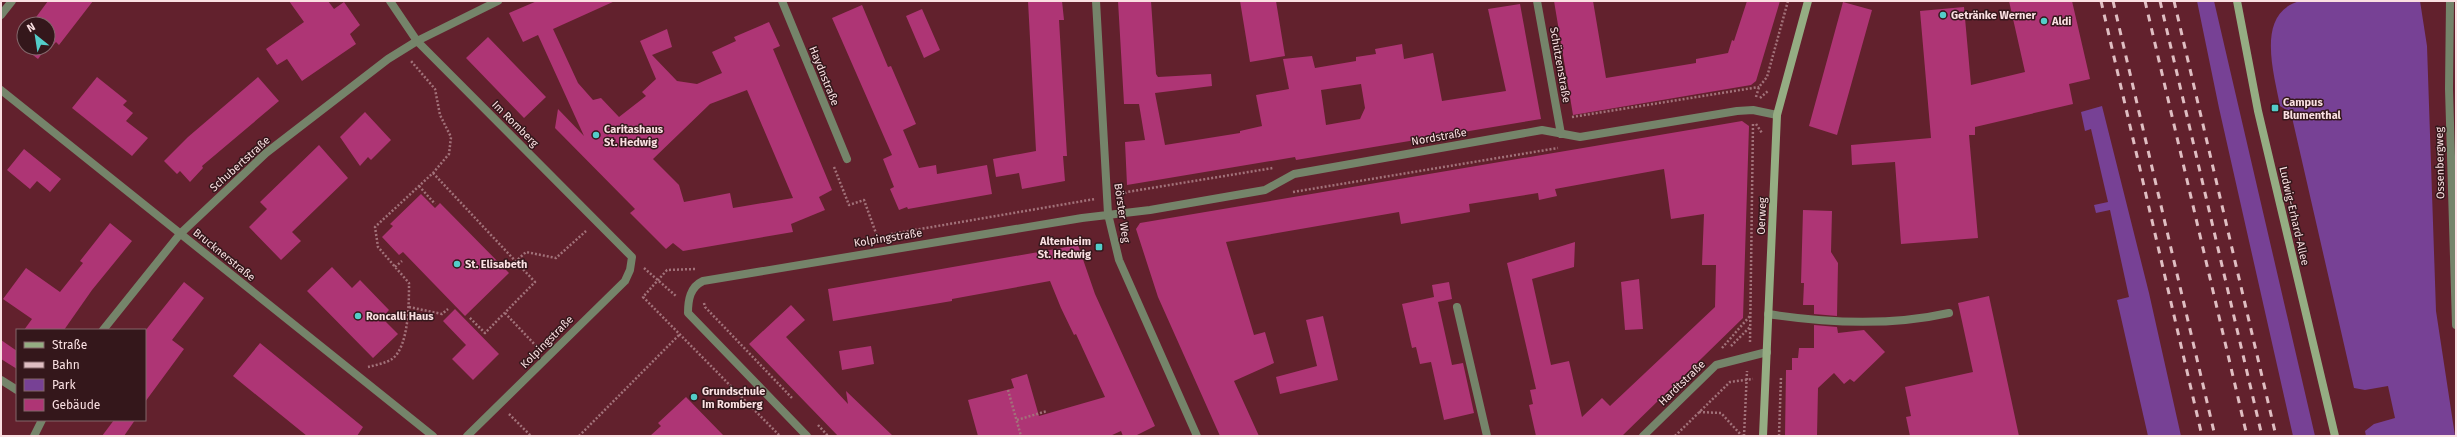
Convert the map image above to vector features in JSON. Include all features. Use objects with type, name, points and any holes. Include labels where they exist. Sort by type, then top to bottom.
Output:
[{"type":"main road","name":"Oerweg","points":[[1763,436],[1777,115],[1808,1]]},
{"type":"main road","name":"Ludwig-Erhard-Allee","points":[[2238,1],[2258,111],[2335,436]]},
{"type":"street","points":[[1,15],[12,1]]},
{"type":"street","name":"Im Romberg","points":[[390,1],[417,41],[596,223],[632,257]]},
{"type":"street","name":"Schubertstraße","points":[[104,329],[180,234],[266,153],[402,50],[498,1]]},
{"type":"street","name":"Haydnstraße","points":[[782,1],[847,158]]},
{"type":"street","name":"Börster Weg","points":[[1096,1],[1108,214],[1119,260],[1197,436]]},
{"type":"street","name":"Schützenstraße","points":[[1537,1],[1561,134]]},
{"type":"street","name":"Ossenbergweg","points":[[2450,1],[2449,89],[2456,325]]},
{"type":"street","name":"Brucknerstraße","points":[[1,90],[433,436]]},
{"type":"street","name":"Nordstraße","points":[[1108,214],[1150,210],[1265,190],[1294,174],[1542,130],[1580,137],[1753,110],[1777,115]]},
{"type":"street","name":"Kolpingstraße","points":[[688,306],[691,292],[696,285],[703,282],[1108,214]]},
{"type":"street","name":"Kolpingstraße","points":[[467,436],[625,281],[630,270],[632,257]]},
{"type":"street","points":[[688,306],[688,313],[692,318],[806,436]]},
{"type":"street","points":[[1457,307],[1487,436]]},
{"type":"street","points":[[1768,314],[1791,318],[1891,321],[1919,319],[1949,313]]},
{"type":"street","name":"Hardtstraße","points":[[1643,436],[1716,365],[1767,352]]},
{"type":"street","points":[[1,380],[16,389]]},
{"type":"street","points":[[34,436],[42,421]]},
{"type":"path","points":[[1769,90],[1756,100],[1759,87],[1767,77],[1788,1]]},
{"type":"path","points":[[380,363],[392,359],[399,352],[403,341],[408,307],[409,283],[378,248],[376,227],[433,172],[449,154],[451,137],[440,115],[435,89],[402,50]]},
{"type":"path","points":[[1743,436],[1746,379],[1750,356],[1753,110]]},
{"type":"path","points":[[1749,119],[1754,122],[1763,134],[1777,135]]},
{"type":"path","points":[[1287,192],[1564,147]]},
{"type":"path","points":[[847,158],[833,165],[849,205],[864,200],[877,236]]},
{"type":"path","points":[[433,172],[535,282],[485,334],[469,317]]},
{"type":"path","points":[[419,186],[435,204]]},
{"type":"path","points":[[515,262],[526,252],[556,258],[596,223]]},
{"type":"path","points":[[632,257],[688,306]]},
{"type":"path","points":[[395,267],[402,261]]},
{"type":"path","points":[[704,298],[705,307],[797,403]]},
{"type":"path","points":[[408,307],[442,314],[448,309]]},
{"type":"path","points":[[505,313],[526,336]]},
{"type":"path","points":[[1716,365],[1741,334],[1768,314]]},
{"type":"path","points":[[579,436],[679,335]]},
{"type":"path","points":[[1779,436],[1782,372]]},
{"type":"path","points":[[1675,436],[1730,382],[1746,379],[1781,380]]},
{"type":"path","points":[[1008,390],[1021,436]]},
{"type":"path","points":[[500,405],[531,436]]},
{"type":"path","points":[[1017,420],[1047,411]]},
{"type":"path","points":[[1699,412],[1721,413],[1743,436]]},
{"type":"path","points":[[813,420],[828,436]]},
{"type":"green space","points":[[2197,1],[2214,1],[2315,436],[2293,436],[2219,108]]},
{"type":"green space","points":[[2300,1],[2420,1],[2427,46],[2436,311],[2455,436],[2366,436],[2365,431],[2374,424],[2395,418],[2388,386],[2365,390],[2354,388],[2291,113],[2280,106],[2274,77],[2271,46],[2272,31],[2277,18],[2286,8]]},
{"type":"green space","points":[[2102,106],[2149,293],[2181,436],[2148,436],[2117,300],[2129,297],[2110,210],[2096,213],[2094,205],[2108,202],[2091,129],[2085,131],[2081,112]]},
{"type":"building","points":[[48,1],[93,1],[59,45],[56,42],[56,16],[37,16]]},
{"type":"building","points":[[289,1],[328,1],[334,9],[344,2],[360,25],[350,34],[356,44],[302,81],[287,59],[277,65],[266,49],[304,22]]},
{"type":"building","name":"Caritashaus St. Hedwig","points":[[537,1],[615,1],[553,29],[578,83],[593,100],[601,98],[619,117],[646,96],[642,92],[656,79],[640,41],[667,29],[672,47],[652,55],[677,81],[697,84],[722,73],[712,52],[736,41],[734,37],[769,22],[780,46],[773,49],[832,190],[819,197],[825,210],[791,224],[793,232],[683,251],[673,243],[666,249],[630,213],[635,209],[555,128],[558,109],[584,136],[538,35],[523,42],[509,13]],"holes":[[[747,90],[793,198],[733,208],[730,193],[684,202],[679,185],[653,159],[710,104]]]},
{"type":"building","points":[[1028,1],[1062,1],[1064,20],[1059,20],[1067,156],[1063,156],[1065,181],[1022,189],[1019,173],[996,177],[993,159],[1036,151]]},
{"type":"building","points":[[1118,1],[1151,1],[1156,74],[1158,77],[1211,74],[1212,86],[1155,93],[1165,145],[1240,133],[1240,131],[1262,126],[1256,95],[1289,89],[1283,59],[1312,56],[1315,68],[1356,61],[1356,57],[1376,54],[1375,49],[1402,44],[1404,59],[1433,53],[1442,101],[1506,91],[1488,9],[1520,4],[1541,119],[1296,160],[1295,157],[1127,185],[1125,142],[1145,140],[1139,104],[1124,104]],"holes":[[[1361,84],[1365,108],[1360,119],[1326,125],[1321,90]]]},
{"type":"building","points":[[1240,1],[1276,1],[1285,56],[1250,62]]},
{"type":"building","points":[[1554,1],[1593,1],[1606,78],[1696,63],[1696,59],[1728,53],[1732,40],[1734,41],[1747,1],[1780,1],[1756,81],[1751,85],[1573,115]]},
{"type":"building","points":[[2009,1],[2072,1],[2090,79],[2069,84],[2073,104],[1975,127],[1975,135],[1969,135],[1978,238],[1901,244],[1895,162],[1852,165],[1851,145],[1931,138],[1920,11],[1964,7],[1971,85],[2025,72]]},
{"type":"building","points":[[1843,2],[1872,10],[1837,135],[1809,126]]},
{"type":"building","points":[[862,5],[888,67],[891,66],[916,124],[903,130],[919,168],[936,165],[937,174],[987,165],[992,194],[908,209],[907,207],[899,210],[890,189],[894,187],[883,159],[892,155],[832,18]]},
{"type":"building","points":[[922,9],[940,50],[924,58],[906,16]]},
{"type":"building","points":[[488,37],[546,97],[524,118],[466,58]]},
{"type":"building","points":[[97,77],[127,101],[123,105],[133,113],[126,121],[148,138],[132,156],[72,108]]},
{"type":"building","points":[[258,77],[279,101],[202,166],[203,168],[190,182],[180,171],[177,174],[164,161],[188,137]]},
{"type":"building","points":[[365,112],[391,140],[371,160],[368,157],[360,166],[340,137]]},
{"type":"building","points":[[1742,121],[1749,126],[1743,318],[1622,436],[1536,436],[1529,405],[1533,404],[1530,390],[1536,389],[1507,263],[1575,242],[1574,267],[1532,279],[1551,365],[1569,361],[1582,417],[1602,398],[1610,406],[1715,307],[1716,265],[1702,265],[1704,214],[1671,219],[1664,169],[1555,189],[1557,196],[1539,200],[1538,193],[1469,204],[1470,212],[1401,224],[1399,212],[1226,242],[1254,335],[1265,332],[1274,363],[1234,381],[1259,436],[1220,436],[1158,297],[1136,229],[1140,223]]},
{"type":"building","points":[[319,145],[348,178],[292,232],[301,241],[281,260],[249,227],[267,209],[260,202]]},
{"type":"building","points":[[24,149],[61,179],[50,192],[37,181],[30,189],[7,170]]},
{"type":"building","name":"St. Elisabeth","points":[[421,194],[435,208],[440,203],[509,273],[465,316],[403,252],[399,255],[382,237],[393,226],[390,224]]},
{"type":"building","points":[[1803,210],[1832,211],[1831,252],[1838,263],[1837,316],[1814,314],[1814,305],[1803,305],[1804,283],[1801,283]]},
{"type":"building","points":[[110,223],[132,241],[92,290],[65,329],[25,329],[32,319],[3,299],[26,268],[60,292],[83,263],[80,261]]},
{"type":"building","points":[[1078,245],[1095,294],[1155,426],[1135,436],[1123,436],[1121,431],[1110,436],[978,436],[968,400],[1014,388],[1011,379],[1027,374],[1039,416],[1105,397],[1076,334],[1074,335],[1061,308],[1050,281],[952,299],[952,301],[833,321],[828,289]]},
{"type":"building","name":"Roncalli Haus","points":[[332,267],[352,288],[360,280],[389,310],[382,318],[398,334],[373,358],[307,291]]},
{"type":"building","points":[[1639,279],[1643,329],[1625,330],[1621,282]]},
{"type":"building","points":[[184,282],[204,298],[172,340],[184,349],[146,401],[146,330]]},
{"type":"building","points":[[1449,282],[1452,299],[1438,302],[1452,365],[1463,363],[1474,413],[1444,420],[1431,362],[1420,364],[1416,347],[1412,348],[1402,304],[1434,297],[1432,285]]},
{"type":"building","points":[[1989,296],[2019,436],[1910,436],[1906,417],[1911,416],[1905,387],[1973,372],[1958,303]]},
{"type":"building","points":[[791,305],[805,320],[786,337],[848,404],[846,391],[893,436],[838,436],[749,344]]},
{"type":"building","points":[[455,309],[499,354],[473,380],[452,359],[466,345],[443,321]]},
{"type":"building","points":[[1323,316],[1338,380],[1280,394],[1276,377],[1317,366],[1306,320]]},
{"type":"building","points":[[1814,325],[1837,327],[1838,333],[1864,330],[1885,352],[1854,382],[1850,379],[1844,384],[1834,373],[1818,388],[1817,436],[1785,436],[1786,370],[1792,370],[1792,358],[1798,358],[1799,348],[1814,348]]},
{"type":"building","points":[[1,340],[16,350],[16,368],[1,359]]},
{"type":"building","points":[[260,343],[363,427],[357,436],[307,436],[233,376]]},
{"type":"building","points":[[871,346],[874,364],[842,370],[839,351]]},
{"type":"building","points":[[686,397],[724,436],[650,436],[661,426],[658,423]]},
{"type":"building","points":[[113,421],[134,421],[124,436],[102,436]]},
{"type":"railway","points":[[2101,1],[2202,436]]},
{"type":"railway","points":[[2113,1],[2215,436]]},
{"type":"railway","points":[[2145,1],[2247,436]]},
{"type":"railway","points":[[2160,1],[2262,436]]},
{"type":"railway","points":[[2174,1],[2276,436]]},
{"type":"place","name":"Getränke Werner","points":[[1943,15]]},
{"type":"place","name":"Aldi","points":[[2044,21]]},
{"type":"place","name":"Campus Blumenthal","points":[[2275,108]]},
{"type":"place","name":"Caritashaus St. Hedwig","points":[[596,135]]},
{"type":"place","name":"Altenheim St. Hedwig","points":[[1099,247]]},
{"type":"place","name":"St. Elisabeth","points":[[457,264]]},
{"type":"place","name":"Roncalli Haus","points":[[358,316]]},
{"type":"place","name":"Grundschule Im Romberg","points":[[694,397]]}]
